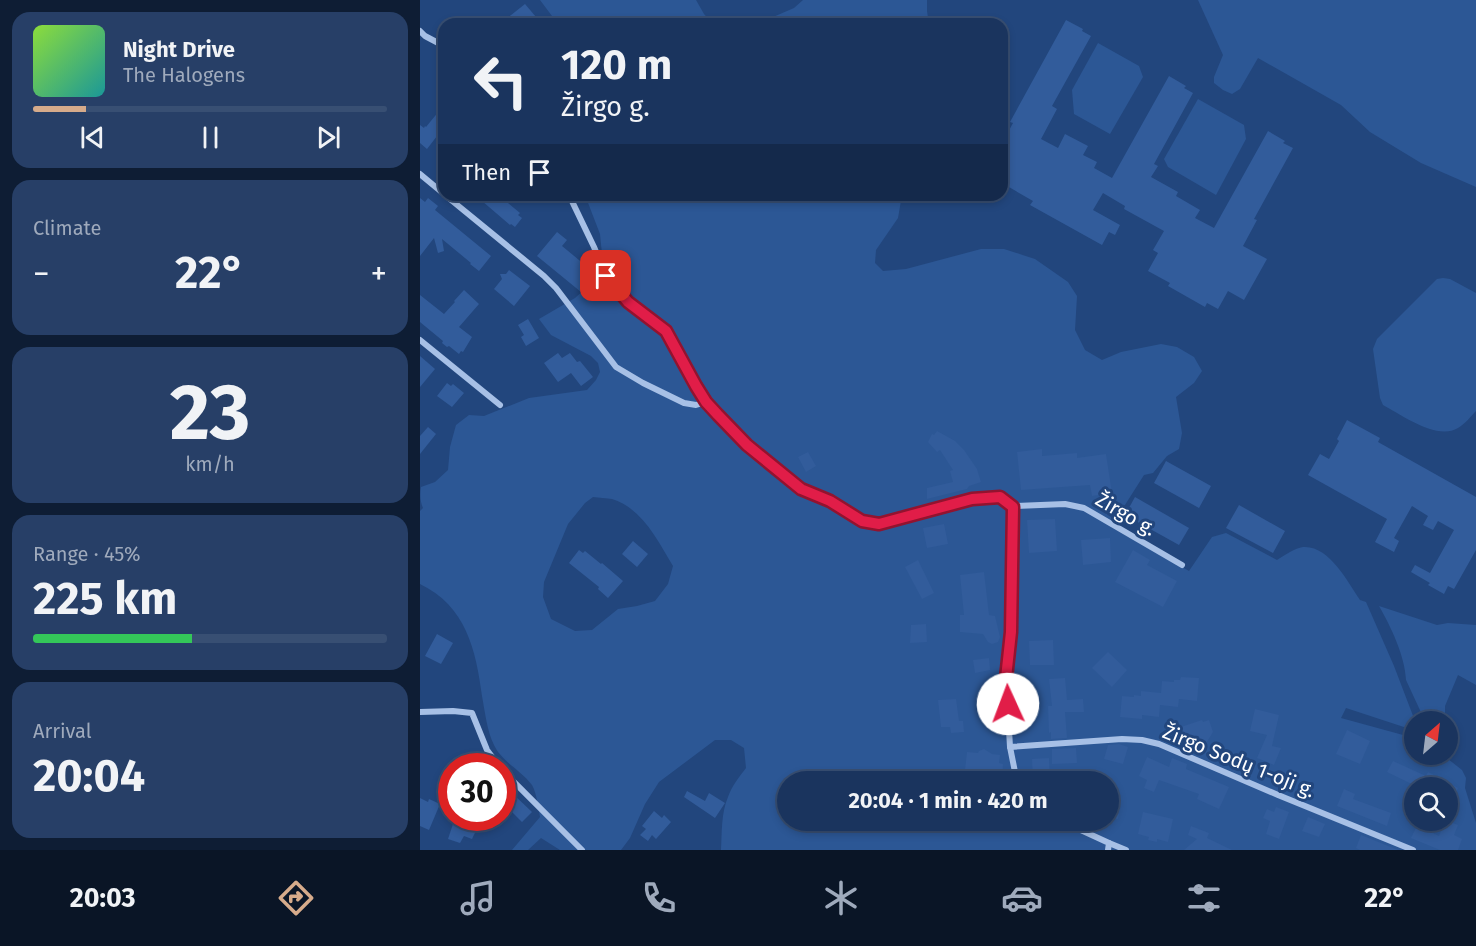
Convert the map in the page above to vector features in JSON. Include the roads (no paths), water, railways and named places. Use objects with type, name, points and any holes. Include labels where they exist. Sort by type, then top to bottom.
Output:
[{"type":"street","points":[[420,31],[438,42]]},
{"type":"street","points":[[420,174],[438,188]]},
{"type":"street","points":[[454,201],[550,282],[616,367],[684,404],[696,405],[706,402]]},
{"type":"street","name":"Žirgo g.","points":[[571,201],[606,276],[628,302],[666,331],[706,402],[747,445],[801,489],[830,501],[862,521],[879,524],[972,499],[1000,497],[1013,507],[1065,504],[1084,508],[1182,565]]},
{"type":"street","points":[[420,340],[501,405]]},
{"type":"street","points":[[1013,507],[1011,632],[1006,678],[1010,747],[1015,771]]},
{"type":"street","points":[[420,712],[472,713],[489,753]]},
{"type":"street","name":"Žirgo Sodų 1-oji g.","points":[[1010,747],[1122,739],[1159,744],[1413,850]]},
{"type":"street","points":[[516,784],[582,850]]},
{"type":"street","points":[[1080,831],[1108,846],[1126,850]]}]
